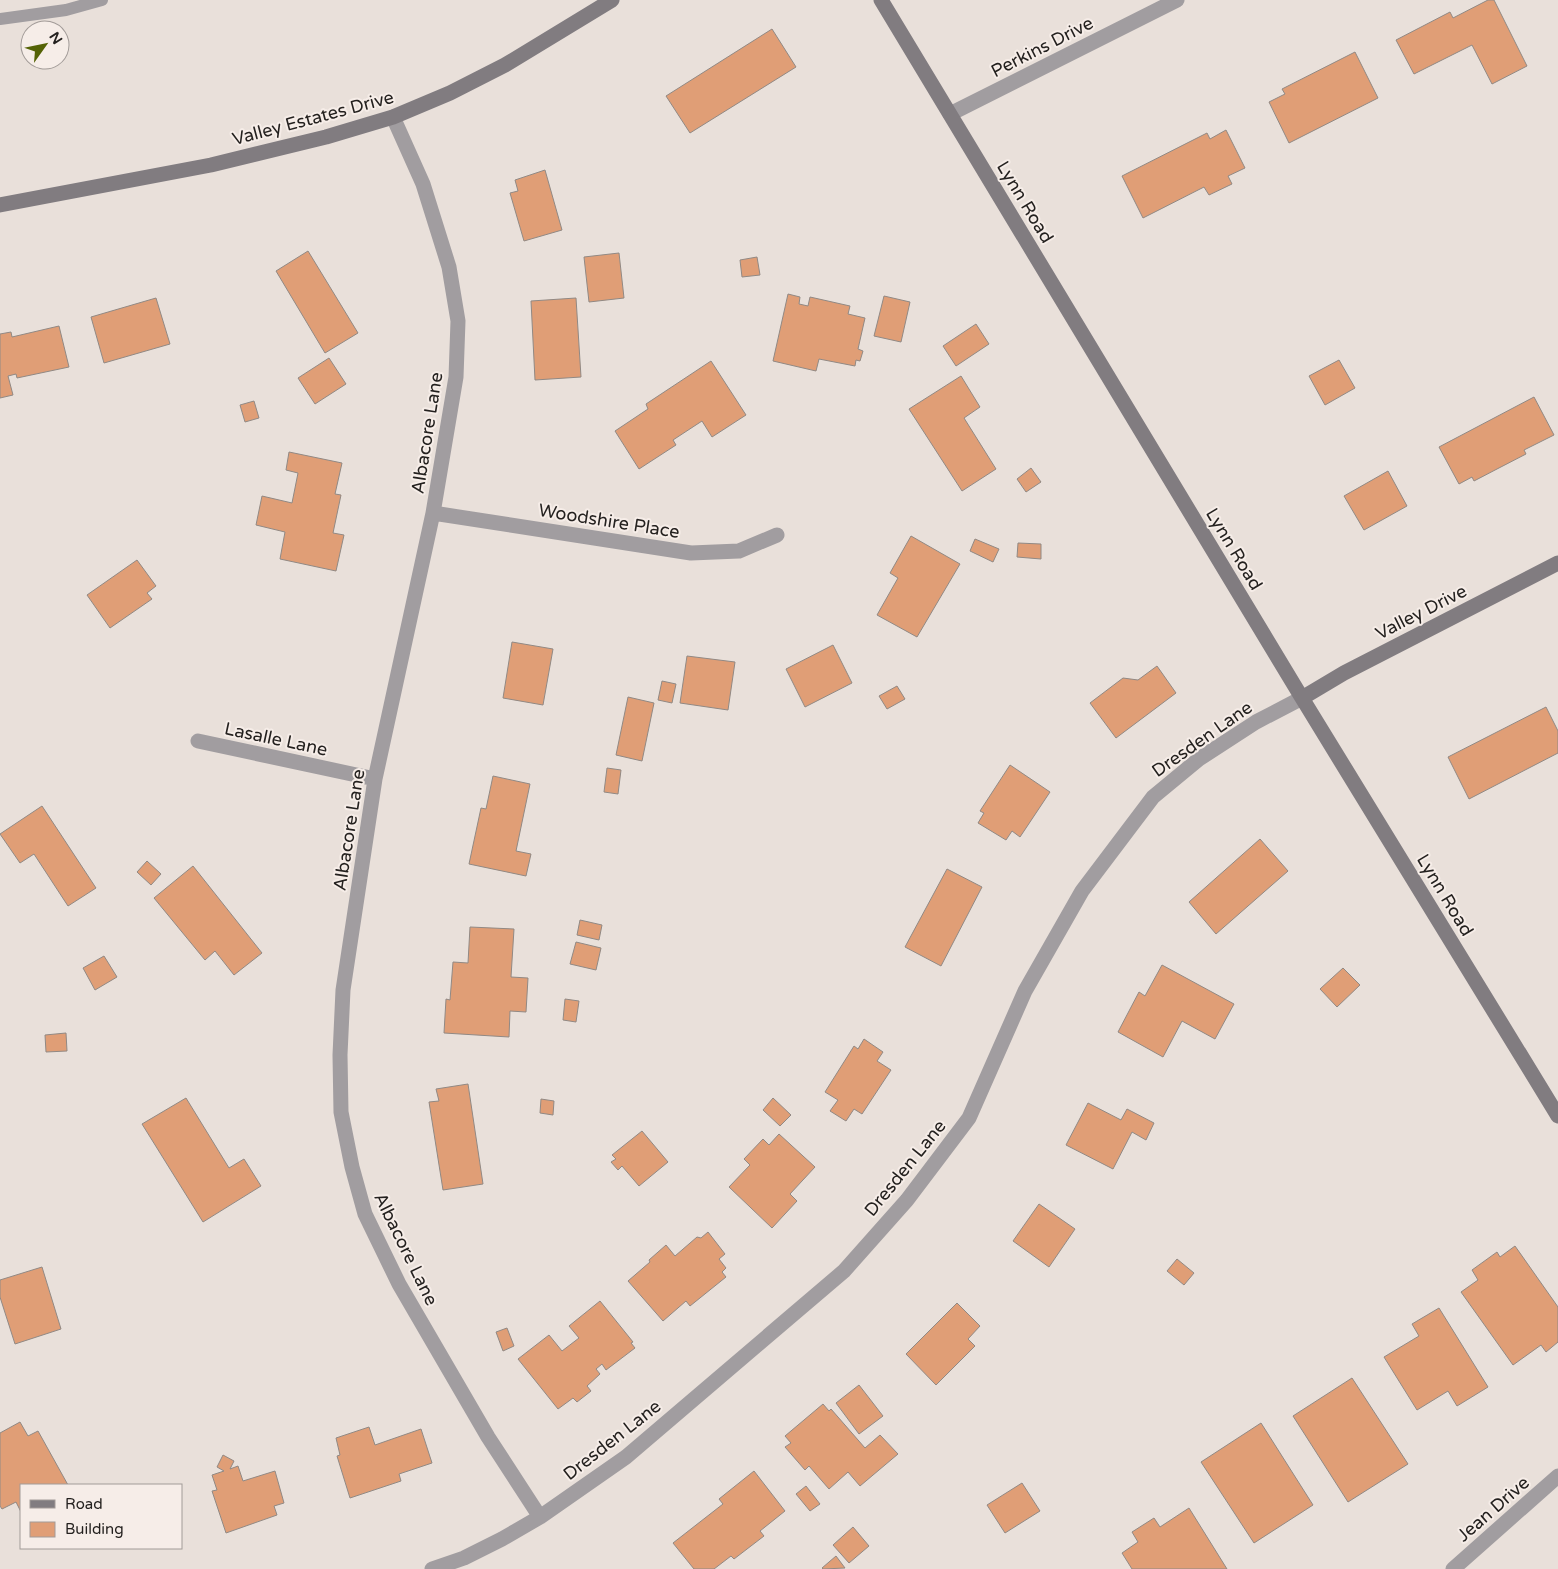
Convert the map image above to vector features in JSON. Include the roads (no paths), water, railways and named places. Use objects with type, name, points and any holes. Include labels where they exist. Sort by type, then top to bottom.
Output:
[{"type":"main road","name":"Valley Estates Drive","points":[[0,205],[211,165],[326,137],[393,117],[450,93],[505,65],[612,0]]},
{"type":"main road","name":"Lynn Road","points":[[881,0],[1302,698],[1558,1116]]},
{"type":"main road","name":"Valley Drive","points":[[1302,698],[1344,673],[1558,563]]},
{"type":"street","name":"Perkins Drive","points":[[950,114],[1177,0]]},
{"type":"street","name":"Albacore Lane","points":[[393,117],[423,184],[450,267],[458,321],[456,377],[433,513],[375,779],[343,990],[340,1055],[342,1112],[352,1167],[365,1214],[399,1284],[488,1437],[540,1517]]},
{"type":"street","name":"Woodshire Place","points":[[433,513],[691,553],[739,551],[776,534]]},
{"type":"street","name":"Dresden Lane","points":[[432,1569],[464,1558],[502,1539],[540,1517],[626,1457],[844,1271],[907,1200],[969,1118],[1026,991],[1082,891],[1153,797],[1199,759],[1256,722],[1302,698]]},
{"type":"street","name":"Lasalle Lane","points":[[198,741],[375,779]]},
{"type":"street","name":"Jean Drive","points":[[1453,1569],[1558,1476]]},
{"type":"lane","points":[[0,19],[66,10],[102,0]]}]
